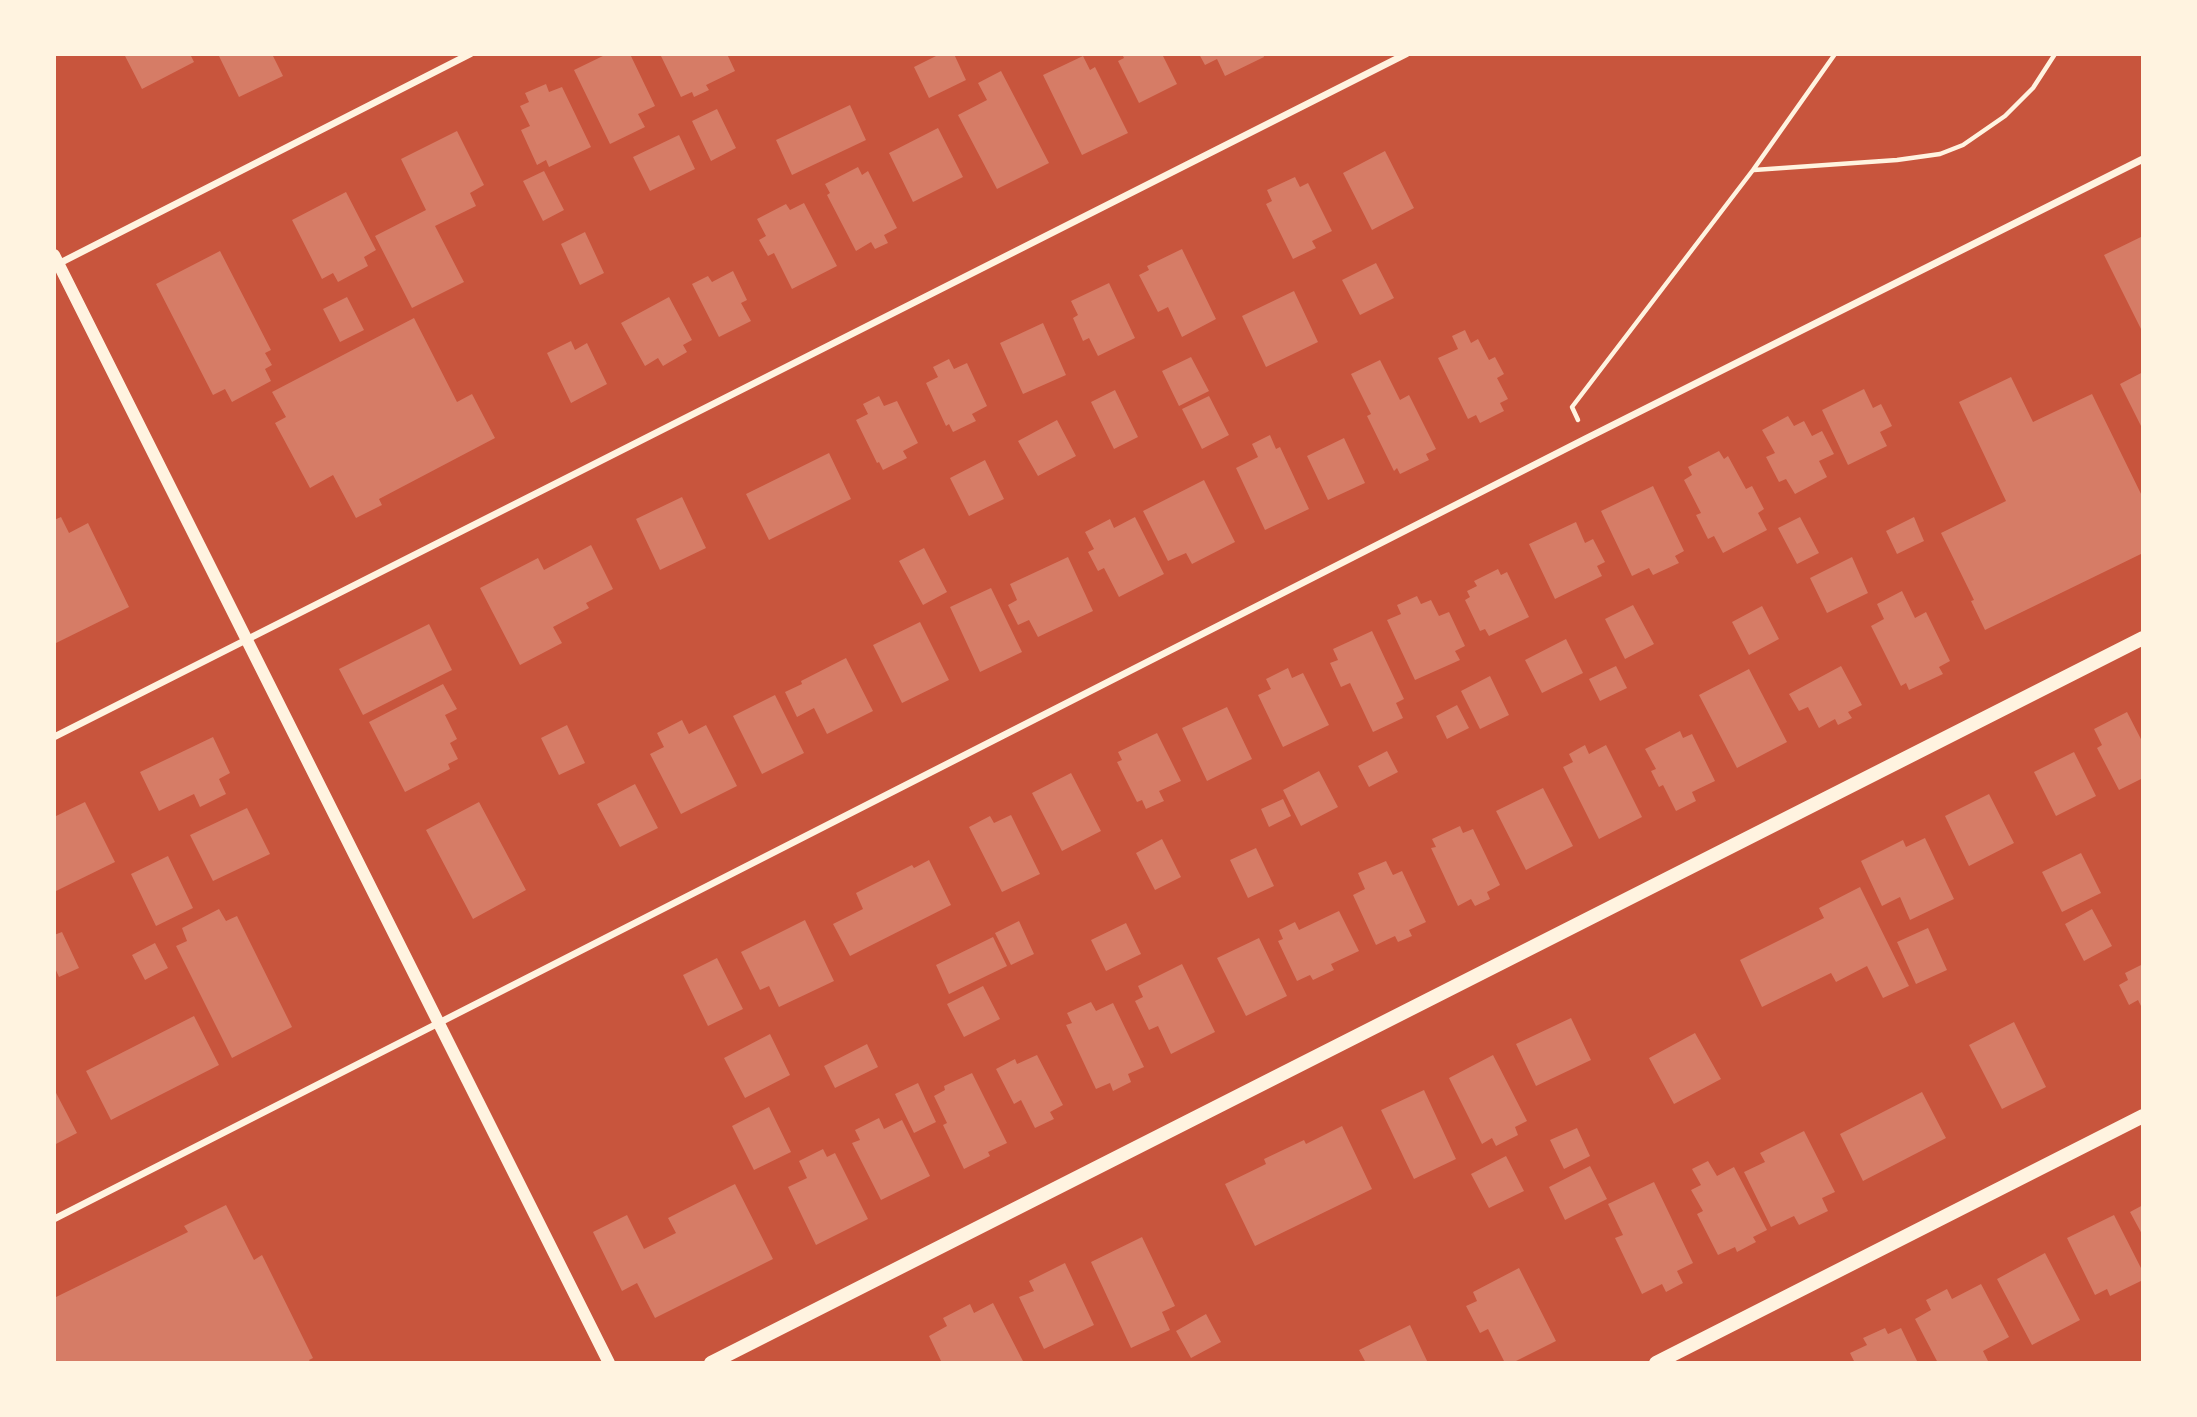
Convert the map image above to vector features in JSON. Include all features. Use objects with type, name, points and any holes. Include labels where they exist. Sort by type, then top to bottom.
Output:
[{"type":"main road","points":[[711,1363],[2143,638]]},
{"type":"main road","points":[[1656,1363],[2143,1116]]},
{"type":"street","points":[[470,54],[56,262],[609,1363]]},
{"type":"street","points":[[54,737],[1406,54]]},
{"type":"street","points":[[54,1219],[1587,438],[2143,159]]},
{"type":"path","points":[[1587,438],[1572,407],[1753,170],[1835,54]]},
{"type":"path","points":[[1753,170],[1897,160],[1940,154],[1963,145],[2005,116],[2033,88],[2055,54]]},
{"type":"building","points":[[124,54],[190,54],[194,62],[142,89]]},
{"type":"building","points":[[218,54],[272,54],[283,76],[239,97]]},
{"type":"building","points":[[607,54],[630,54],[655,106],[638,114],[645,127],[610,144],[574,70]]},
{"type":"building","points":[[660,54],[727,54],[735,71],[706,85],[709,90],[694,97],[692,92],[681,97]]},
{"type":"building","points":[[940,54],[954,54],[966,80],[929,98],[914,67]]},
{"type":"building","points":[[1122,54],[1162,54],[1177,84],[1139,103],[1118,61],[1124,58]]},
{"type":"building","points":[[1199,54],[1263,54],[1264,57],[1225,76],[1217,59],[1205,65]]},
{"type":"building","points":[[1083,56],[1090,70],[1095,67],[1128,133],[1082,155],[1043,75]]},
{"type":"building","points":[[1001,71],[1049,163],[997,189],[958,115],[987,100],[978,83]]},
{"type":"building","points":[[546,84],[549,92],[562,87],[591,147],[549,167],[546,160],[537,165],[521,130],[530,126],[520,106],[529,102],[525,93]]},
{"type":"building","points":[[850,105],[866,140],[792,175],[776,140]]},
{"type":"building","points":[[717,109],[736,148],[711,161],[692,121]]},
{"type":"building","points":[[938,128],[963,177],[913,202],[889,153]]},
{"type":"building","points":[[457,131],[484,185],[470,193],[476,206],[435,226],[464,282],[412,308],[375,236],[426,210],[401,159]]},
{"type":"building","points":[[679,135],[695,169],[650,191],[633,157]]},
{"type":"building","points":[[1385,151],[1414,208],[1372,230],[1343,173]]},
{"type":"building","points":[[858,167],[862,175],[868,171],[897,228],[884,235],[888,243],[875,249],[871,242],[856,251],[827,195],[830,193],[825,184]]},
{"type":"building","points":[[544,171],[564,210],[543,221],[523,181]]},
{"type":"building","points":[[1295,177],[1300,187],[1308,183],[1332,231],[1312,241],[1316,248],[1293,259],[1266,204],[1272,201],[1267,190]]},
{"type":"building","points":[[346,192],[376,250],[364,257],[368,266],[338,282],[333,273],[322,279],[292,220]]},
{"type":"building","points":[[804,203],[837,266],[792,289],[774,253],[768,256],[759,240],[766,236],[757,219],[786,204],[790,210]]},
{"type":"building","points":[[585,232],[604,273],[580,285],[561,244]]},
{"type":"building","points":[[2143,236],[2143,333],[2104,255]]},
{"type":"building","points":[[1182,249],[1216,319],[1182,337],[1168,307],[1158,312],[1139,275],[1149,270],[1147,266]]},
{"type":"building","points":[[220,251],[271,350],[265,353],[272,365],[265,369],[271,381],[232,402],[225,389],[213,395],[156,284]]},
{"type":"building","points":[[1376,263],[1394,298],[1360,315],[1342,280]]},
{"type":"building","points":[[733,271],[747,300],[741,303],[751,321],[719,337],[692,284],[708,276],[712,282]]},
{"type":"building","points":[[1109,283],[1135,338],[1098,356],[1089,338],[1083,341],[1073,318],[1078,315],[1071,301]]},
{"type":"building","points":[[1294,291],[1318,342],[1266,367],[1242,316]]},
{"type":"building","points":[[347,297],[364,330],[340,342],[323,309]]},
{"type":"building","points":[[669,297],[692,340],[683,345],[687,352],[663,366],[658,358],[645,366],[621,323]]},
{"type":"building","points":[[414,318],[457,402],[472,394],[495,438],[379,499],[382,505],[356,518],[333,475],[310,488],[275,423],[286,417],[272,392]]},
{"type":"building","points":[[1043,323],[1066,375],[1023,394],[1000,343]]},
{"type":"building","points":[[1465,330],[1471,343],[1478,339],[1489,360],[1495,357],[1504,374],[1497,378],[1508,399],[1500,403],[1504,411],[1480,423],[1476,415],[1468,419],[1438,358],[1458,349],[1452,336]]},
{"type":"building","points":[[571,341],[575,350],[587,343],[607,384],[571,403],[547,353]]},
{"type":"building","points":[[1191,357],[1209,391],[1179,406],[1162,371]]},
{"type":"building","points":[[949,359],[954,369],[967,363],[987,406],[972,414],[976,421],[953,432],[949,424],[946,426],[926,383],[938,377],[933,367]]},
{"type":"building","points":[[1380,360],[1400,400],[1409,395],[1436,449],[1426,454],[1429,460],[1400,474],[1397,468],[1394,471],[1367,416],[1371,414],[1351,374]]},
{"type":"building","points":[[2143,372],[2143,430],[2120,384]]},
{"type":"building","points":[[2011,377],[2033,422],[2092,394],[2143,498],[2143,553],[1985,630],[1971,601],[1974,600],[1941,533],[2006,501],[1959,402]]},
{"type":"building","points":[[1864,389],[1873,408],[1881,404],[1892,426],[1880,432],[1887,446],[1848,465],[1822,410]]},
{"type":"building","points":[[1115,390],[1138,437],[1114,449],[1091,402]]},
{"type":"building","points":[[879,396],[884,406],[897,401],[918,443],[903,451],[907,458],[883,470],[856,420],[868,414],[863,404]]},
{"type":"building","points":[[1209,396],[1229,435],[1202,449],[1182,409]]},
{"type":"building","points":[[1788,416],[1794,426],[1804,421],[1812,436],[1822,431],[1834,454],[1819,461],[1827,477],[1795,494],[1786,479],[1779,482],[1766,457],[1775,453],[1762,430]]},
{"type":"building","points":[[1057,420],[1076,456],[1038,476],[1018,441]]},
{"type":"building","points":[[1270,435],[1276,449],[1280,447],[1309,509],[1265,530],[1236,468],[1258,457],[1252,444]]},
{"type":"building","points":[[1344,438],[1365,483],[1328,500],[1307,456]]},
{"type":"building","points":[[1719,451],[1724,459],[1728,456],[1746,489],[1752,486],[1764,509],[1758,513],[1767,530],[1723,553],[1714,536],[1708,539],[1696,515],[1701,513],[1684,480],[1692,475],[1688,467]]},
{"type":"building","points":[[829,453],[851,499],[769,540],[746,494]]},
{"type":"building","points":[[985,460],[1004,499],[969,516],[950,478]]},
{"type":"building","points":[[1204,480],[1235,542],[1192,564],[1186,553],[1168,561],[1143,511]]},
{"type":"building","points":[[1653,486],[1684,551],[1675,556],[1679,563],[1653,575],[1649,568],[1632,576],[1601,511]]},
{"type":"building","points":[[682,497],[706,548],[660,570],[636,519]]},
{"type":"building","points":[[61,517],[69,533],[88,523],[129,607],[54,644],[54,520]]},
{"type":"building","points":[[1135,517],[1164,574],[1119,597],[1104,568],[1098,571],[1088,552],[1094,549],[1085,532],[1110,519],[1114,528]]},
{"type":"building","points":[[1800,517],[1819,553],[1797,564],[1778,528]]},
{"type":"building","points":[[1914,517],[1924,541],[1897,554],[1886,531]]},
{"type":"building","points":[[1576,522],[1585,543],[1593,539],[1605,562],[1597,566],[1602,576],[1555,599],[1529,544]]},
{"type":"building","points":[[591,545],[613,589],[586,603],[589,608],[553,627],[562,643],[520,665],[480,588],[538,558],[544,570]]},
{"type":"building","points":[[924,548],[947,592],[923,605],[899,561]]},
{"type":"building","points":[[1068,557],[1093,611],[1038,637],[1029,620],[1018,625],[1008,605],[1017,600],[1010,584]]},
{"type":"building","points":[[1852,557],[1868,593],[1827,613],[1810,578]]},
{"type":"building","points":[[1498,569],[1501,575],[1507,572],[1529,617],[1489,636],[1485,629],[1480,631],[1465,600],[1470,597],[1467,591],[1477,586],[1474,581]]},
{"type":"building","points":[[991,588],[1022,652],[980,672],[950,607]]},
{"type":"building","points":[[1902,591],[1915,618],[1926,612],[1950,661],[1939,667],[1943,674],[1909,690],[1906,683],[1901,686],[1871,626],[1884,619],[1877,604]]},
{"type":"building","points":[[1417,596],[1421,604],[1431,600],[1439,616],[1449,612],[1465,646],[1455,651],[1460,660],[1415,680],[1387,620],[1401,614],[1397,605]]},
{"type":"building","points":[[1633,605],[1654,644],[1625,659],[1605,619]]},
{"type":"building","points":[[1762,606],[1779,639],[1749,655],[1732,622]]},
{"type":"building","points":[[920,622],[949,680],[902,703],[873,645]]},
{"type":"building","points":[[429,624],[452,670],[363,715],[339,669]]},
{"type":"building","points":[[1372,631],[1404,699],[1396,703],[1403,718],[1373,732],[1350,683],[1341,687],[1330,663],[1338,660],[1333,649]]},
{"type":"building","points":[[1566,639],[1583,673],[1542,693],[1525,660]]},
{"type":"building","points":[[846,658],[873,711],[827,734],[814,708],[797,717],[785,692]]},
{"type":"building","points":[[1616,666],[1627,688],[1600,701],[1589,679]]},
{"type":"building","points":[[1841,666],[1862,705],[1848,712],[1852,718],[1838,725],[1835,719],[1819,728],[1808,707],[1799,711],[1789,694]]},
{"type":"building","points":[[1288,668],[1292,678],[1303,673],[1329,725],[1283,747],[1258,695],[1271,689],[1266,679]]},
{"type":"building","points":[[1749,669],[1787,742],[1737,768],[1699,695]]},
{"type":"building","points":[[1490,676],[1509,715],[1480,729],[1461,691]]},
{"type":"building","points":[[443,684],[457,709],[445,715],[457,739],[450,743],[458,759],[448,764],[450,769],[405,792],[369,722]]},
{"type":"building","points":[[775,695],[804,753],[762,774],[733,716]]},
{"type":"building","points":[[1457,705],[1469,728],[1447,739],[1436,716]]},
{"type":"building","points":[[1227,707],[1252,759],[1207,781],[1182,728]]},
{"type":"building","points":[[2127,712],[2143,743],[2143,778],[2119,790],[2097,748],[2102,745],[2094,729]]},
{"type":"building","points":[[682,720],[689,734],[706,725],[737,786],[681,814],[650,754],[664,747],[657,733]]},
{"type":"building","points":[[567,725],[585,763],[559,775],[541,738]]},
{"type":"building","points":[[1680,731],[1683,738],[1692,734],[1715,781],[1692,792],[1696,801],[1676,811],[1663,785],[1659,787],[1651,771],[1656,769],[1645,749]]},
{"type":"building","points":[[1157,733],[1181,781],[1159,791],[1164,801],[1146,809],[1142,800],[1137,802],[1117,762],[1122,760],[1118,752]]},
{"type":"building","points":[[213,737],[230,773],[219,779],[226,794],[200,807],[194,794],[159,811],[140,772]]},
{"type":"building","points":[[1585,745],[1589,754],[1606,745],[1642,817],[1599,839],[1563,767],[1573,762],[1569,754]]},
{"type":"building","points":[[1387,751],[1398,772],[1369,787],[1358,766]]},
{"type":"building","points":[[2074,752],[2096,796],[2056,816],[2034,772]]},
{"type":"building","points":[[1319,771],[1338,807],[1301,826],[1283,790]]},
{"type":"building","points":[[1071,773],[1101,831],[1062,851],[1032,793]]},
{"type":"building","points":[[635,784],[658,828],[620,847],[597,804]]},
{"type":"building","points":[[1543,788],[1573,846],[1526,870],[1496,811]]},
{"type":"building","points":[[1989,794],[2014,843],[1969,866],[1945,816]]},
{"type":"building","points":[[1283,799],[1291,816],[1269,827],[1261,809]]},
{"type":"building","points":[[85,802],[115,862],[54,892],[54,817]]},
{"type":"building","points":[[479,802],[526,890],[473,919],[426,830]]},
{"type":"building","points":[[247,808],[270,854],[213,881],[190,835]]},
{"type":"building","points":[[1011,815],[1040,874],[1002,892],[969,827],[990,816],[994,823]]},
{"type":"building","points":[[1460,826],[1463,833],[1473,829],[1500,885],[1487,892],[1490,899],[1475,906],[1471,899],[1458,906],[1431,848],[1436,847],[1432,839]]},
{"type":"building","points":[[1925,838],[1954,899],[1910,920],[1900,897],[1882,906],[1861,861],[1903,840],[1906,847]]},
{"type":"building","points":[[1162,839],[1181,877],[1155,890],[1136,853]]},
{"type":"building","points":[[1256,848],[1274,886],[1248,898],[1230,860]]},
{"type":"building","points":[[2081,853],[2101,893],[2062,912],[2042,872]]},
{"type":"building","points":[[168,856],[193,908],[156,926],[131,874]]},
{"type":"building","points":[[929,860],[951,905],[850,956],[833,924],[863,909],[856,893],[912,865],[914,868]]},
{"type":"building","points":[[1386,861],[1393,875],[1402,871],[1426,922],[1409,930],[1412,936],[1398,942],[1395,936],[1376,945],[1353,895],[1365,889],[1358,873]]},
{"type":"building","points":[[1860,887],[1909,986],[1883,998],[1867,966],[1836,982],[1831,973],[1762,1007],[1740,960],[1824,918],[1819,908]]},
{"type":"building","points":[[219,909],[226,921],[237,916],[292,1027],[232,1058],[176,946],[187,941],[182,928]]},
{"type":"building","points":[[2092,909],[2112,946],[2084,961],[2065,924]]},
{"type":"building","points":[[1339,911],[1359,951],[1331,964],[1334,970],[1313,980],[1310,975],[1297,981],[1278,941],[1283,939],[1279,930],[1295,922],[1299,930]]},
{"type":"building","points":[[805,920],[834,981],[779,1007],[769,986],[760,990],[741,952]]},
{"type":"building","points":[[1019,921],[1034,954],[1011,965],[995,933]]},
{"type":"building","points":[[1126,923],[1141,954],[1106,971],[1091,940]]},
{"type":"building","points":[[1928,928],[1947,970],[1916,984],[1897,942]]},
{"type":"building","points":[[62,932],[79,968],[59,977],[54,966],[54,935]]},
{"type":"building","points":[[993,937],[1007,966],[949,994],[936,965]]},
{"type":"building","points":[[1259,938],[1287,996],[1246,1016],[1217,958]]},
{"type":"building","points":[[155,943],[168,968],[145,980],[132,955]]},
{"type":"building","points":[[717,958],[743,1009],[708,1026],[683,975]]},
{"type":"building","points":[[1182,964],[1215,1032],[1171,1054],[1158,1026],[1149,1030],[1135,1001],[1143,997],[1138,986]]},
{"type":"building","points":[[2143,964],[2143,1010],[2138,1000],[2129,1005],[2119,985],[2128,980],[2125,973]]},
{"type":"building","points":[[983,986],[1000,1019],[964,1037],[947,1004]]},
{"type":"building","points":[[1091,1002],[1096,1011],[1113,1003],[1144,1067],[1128,1074],[1131,1082],[1113,1091],[1110,1083],[1096,1089],[1066,1025],[1072,1023],[1067,1013]]},
{"type":"building","points":[[194,1016],[219,1065],[111,1120],[86,1071]]},
{"type":"building","points":[[1571,1018],[1591,1060],[1536,1086],[1516,1044]]},
{"type":"building","points":[[2014,1022],[2046,1087],[2002,1109],[1969,1045]]},
{"type":"building","points":[[1695,1033],[1721,1079],[1674,1104],[1649,1058]]},
{"type":"building","points":[[770,1034],[790,1075],[745,1098],[724,1058]]},
{"type":"building","points":[[867,1044],[878,1067],[835,1088],[824,1066]]},
{"type":"building","points":[[1037,1055],[1063,1105],[1050,1112],[1054,1119],[1035,1128],[1021,1100],[1014,1104],[996,1069],[1015,1059],[1017,1064]]},
{"type":"building","points":[[1493,1055],[1527,1121],[1515,1127],[1518,1135],[1496,1146],[1492,1138],[1482,1144],[1449,1078]]},
{"type":"building","points":[[972,1073],[1007,1143],[988,1152],[990,1156],[964,1169],[943,1125],[947,1123],[934,1096],[945,1090],[944,1086]]},
{"type":"building","points":[[918,1083],[936,1122],[914,1133],[895,1094]]},
{"type":"building","points":[[54,1089],[77,1133],[54,1145]]},
{"type":"building","points":[[1424,1090],[1456,1159],[1414,1179],[1381,1110]]},
{"type":"building","points":[[1922,1092],[1946,1138],[1863,1181],[1840,1134]]},
{"type":"building","points":[[769,1107],[791,1152],[754,1170],[732,1126]]},
{"type":"building","points":[[879,1118],[884,1129],[902,1120],[930,1176],[881,1200],[852,1143],[860,1140],[855,1130]]},
{"type":"building","points":[[1342,1126],[1372,1189],[1255,1246],[1225,1184],[1266,1164],[1264,1159],[1304,1140],[1306,1144]]},
{"type":"building","points":[[1577,1128],[1590,1156],[1564,1169],[1550,1140]]},
{"type":"building","points":[[1804,1131],[1835,1192],[1822,1198],[1828,1211],[1799,1225],[1794,1216],[1771,1227],[1744,1172],[1765,1162],[1760,1153]]},
{"type":"building","points":[[823,1149],[827,1157],[835,1153],[868,1219],[816,1245],[788,1187],[807,1178],[799,1161]]},
{"type":"building","points":[[1506,1156],[1524,1191],[1489,1208],[1471,1174]]},
{"type":"building","points":[[1708,1161],[1717,1176],[1734,1167],[1767,1230],[1753,1237],[1756,1242],[1737,1252],[1735,1247],[1718,1255],[1697,1214],[1703,1211],[1691,1190],[1701,1185],[1692,1169]]},
{"type":"building","points":[[1590,1166],[1607,1199],[1565,1220],[1549,1187]]},
{"type":"building","points":[[1654,1182],[1693,1263],[1677,1271],[1683,1283],[1666,1292],[1662,1284],[1642,1294],[1615,1238],[1623,1235],[1608,1204]]},
{"type":"building","points":[[735,1184],[773,1259],[655,1318],[637,1283],[622,1291],[593,1232],[627,1215],[644,1249],[676,1233],[668,1218]]},
{"type":"building","points":[[226,1205],[254,1260],[262,1255],[313,1358],[309,1360],[311,1363],[54,1363],[54,1298],[188,1232],[184,1226]]},
{"type":"building","points":[[2143,1205],[2143,1236],[2130,1212]]},
{"type":"building","points":[[2114,1215],[2143,1272],[2143,1280],[2110,1296],[2107,1289],[2095,1295],[2067,1238]]},
{"type":"building","points":[[1142,1237],[1175,1306],[1162,1312],[1170,1330],[1131,1348],[1091,1262]]},
{"type":"building","points":[[2045,1253],[2080,1320],[2032,1345],[1997,1279]]},
{"type":"building","points":[[1065,1263],[1094,1325],[1044,1349],[1019,1297],[1034,1291],[1029,1281]]},
{"type":"building","points":[[1519,1268],[1556,1341],[1512,1363],[1505,1363],[1488,1329],[1480,1333],[1466,1306],[1477,1301],[1473,1292]]},
{"type":"building","points":[[1981,1284],[2009,1337],[1983,1351],[1989,1363],[1938,1363],[1915,1319],[1931,1310],[1926,1300],[1947,1289],[1952,1299]]},
{"type":"building","points":[[993,1303],[1024,1363],[942,1363],[929,1336],[947,1326],[943,1318],[970,1304],[974,1313]]},
{"type":"building","points":[[1206,1314],[1221,1342],[1191,1358],[1176,1331]]},
{"type":"building","points":[[1410,1325],[1428,1363],[1366,1363],[1359,1350]]},
{"type":"building","points":[[1885,1328],[1888,1334],[1901,1328],[1918,1363],[1855,1363],[1850,1353],[1867,1345],[1863,1338]]}]
